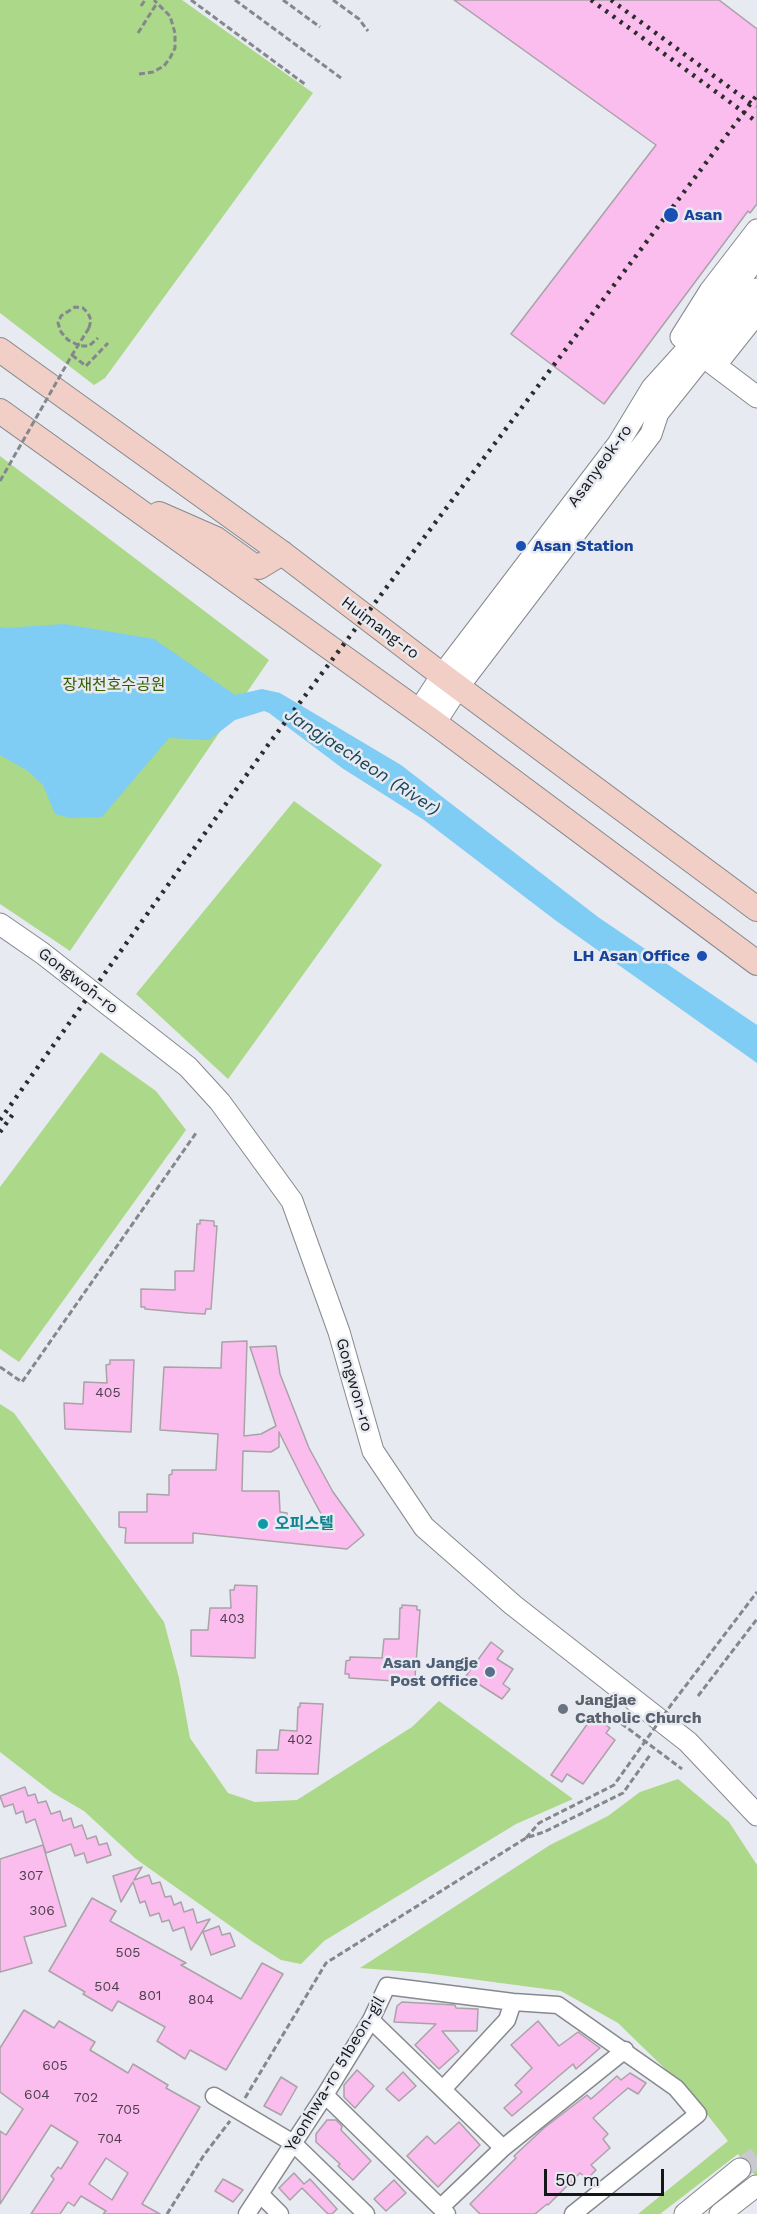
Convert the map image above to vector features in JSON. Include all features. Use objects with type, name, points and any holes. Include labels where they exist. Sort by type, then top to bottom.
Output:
[{"type":"main road","name":"Huimang-ro","points":[[0,350],[282,554],[757,909]]},
{"type":"main road","points":[[0,411],[427,718],[757,963]]},
{"type":"main road","points":[[128,504],[189,526],[216,539],[251,564],[260,567],[282,554]]},
{"type":"street","points":[[652,388],[710,291],[757,230]]},
{"type":"street","name":"Asanyeok-ro","points":[[451,681],[618,444],[652,388],[702,356],[757,258]]},
{"type":"street","name":"Asanyeok-ro","points":[[451,681],[651,434],[658,413],[757,289]]},
{"type":"street","points":[[757,313],[702,356],[757,397]]},
{"type":"street","points":[[427,718],[451,681]]},
{"type":"street","name":"Gongwon-ro","points":[[0,924],[42,953],[188,1067],[220,1102],[292,1201],[339,1332],[373,1451],[424,1527],[513,1605],[688,1742],[757,1815]]},
{"type":"street","name":"Yeonhwa-ro 51beon-gil","points":[[247,2214],[325,2095],[371,2020],[387,1986],[513,2002],[558,2005],[676,2088],[698,2114],[573,2214]]},
{"type":"street","points":[[443,2089],[507,2020],[513,2002]]},
{"type":"street","points":[[371,2020],[503,2148]]},
{"type":"street","points":[[325,2095],[444,2211],[503,2148],[625,2050]]},
{"type":"street","points":[[214,2096],[293,2143],[366,2214]]},
{"type":"street","points":[[685,2214],[740,2169]]},
{"type":"street","points":[[720,2214],[756,2186]]},
{"type":"street","points":[[260,2194],[280,2214]]},
{"type":"path","points":[[141,6],[146,0]]},
{"type":"path","points":[[191,0],[306,85]]},
{"type":"path","points":[[235,0],[341,78]]},
{"type":"path","points":[[284,0],[320,27]]},
{"type":"path","points":[[333,0],[359,19],[368,31]]},
{"type":"path","points":[[138,33],[155,1],[170,16],[175,33],[175,48],[164,66],[153,72],[139,74]]},
{"type":"path","points":[[0,481],[72,355],[89,328],[91,320],[83,308],[75,307],[61,316],[58,323],[61,332],[68,340],[80,346],[89,346],[98,338]]},
{"type":"path","points":[[72,355],[86,366],[108,343]]},
{"type":"path","points":[[0,1367],[21,1383],[196,1133]]},
{"type":"path","points":[[526,1838],[539,1823],[614,1785],[645,1740],[757,1592]]},
{"type":"path","points":[[698,1696],[757,1619]]},
{"type":"path","points":[[614,1718],[682,1769]]},
{"type":"path","points":[[167,2214],[204,2155],[238,2110],[326,1963],[526,1838],[544,1832],[622,1793],[650,1755]]},
{"type":"green space","points":[[0,0],[182,0],[313,93],[105,378],[94,385],[0,313]]},
{"type":"green space","name":"장재천호수공원","points":[[0,456],[269,660],[70,951],[0,904]]},
{"type":"green space","points":[[294,801],[382,865],[228,1079],[136,994]]},
{"type":"green space","points":[[101,1052],[156,1091],[186,1130],[19,1362],[0,1349],[0,1187]]},
{"type":"green space","points":[[0,1404],[14,1413],[164,1622],[179,1678],[190,1738],[228,1793],[255,1802],[297,1800],[412,1727],[439,1701],[573,1799],[516,1824],[324,1941],[301,1964],[281,1960],[253,1942],[136,1859],[84,1811],[53,1793],[0,1752]]},
{"type":"green space","points":[[678,1779],[729,1822],[757,1865],[757,2178],[738,2154],[660,2214],[638,2214],[728,2141],[691,2094],[618,2023],[561,1991],[425,1973],[360,1968],[550,1845],[608,1816],[640,1792]]},
{"type":"water","name":"Jangjaecheon (River)","points":[[64,624],[154,639],[235,695],[262,689],[280,693],[401,765],[598,917],[757,1025],[757,1063],[555,920],[424,820],[342,768],[264,711],[235,720],[209,740],[169,738],[102,817],[70,818],[55,814],[43,785],[28,771],[0,755],[0,627]]},
{"type":"building","points":[[454,0],[719,0],[757,29],[757,204],[750,213],[748,211],[604,404],[511,334],[656,145]]},
{"type":"building","points":[[200,1220],[214,1221],[214,1226],[217,1226],[211,1309],[206,1309],[205,1314],[141,1307],[141,1289],[175,1290],[175,1271],[194,1271],[197,1224],[200,1224]]},
{"type":"building","points":[[247,1341],[244,1436],[261,1434],[276,1426],[250,1347],[276,1346],[280,1374],[309,1448],[333,1492],[364,1535],[347,1549],[193,1533],[193,1543],[125,1543],[126,1528],[119,1527],[119,1512],[147,1512],[147,1494],[169,1495],[169,1475],[172,1474],[172,1470],[216,1470],[218,1434],[160,1430],[164,1367],[221,1368],[222,1342]],"holes":[[[279,1432],[326,1523],[287,1519],[287,1513],[280,1512],[279,1491],[242,1491],[243,1451],[271,1452],[279,1447]]]},
{"type":"building","points":[[110,1360],[134,1360],[131,1432],[65,1429],[64,1403],[83,1404],[84,1382],[107,1383],[106,1365],[110,1364]]},
{"type":"building","points":[[235,1585],[257,1586],[255,1658],[191,1656],[191,1630],[208,1630],[210,1608],[231,1608],[230,1590],[234,1590]]},
{"type":"building","points":[[402,1605],[417,1606],[417,1610],[420,1610],[415,1677],[411,1677],[410,1682],[349,1678],[349,1674],[345,1674],[346,1661],[350,1660],[350,1657],[382,1658],[384,1639],[399,1639]]},
{"type":"building","name":"Asan Jangje Post Office","points":[[491,1642],[503,1651],[497,1659],[513,1669],[503,1684],[510,1689],[502,1699],[466,1676]]},
{"type":"building","points":[[300,1703],[323,1704],[318,1774],[256,1773],[257,1750],[278,1750],[280,1730],[297,1731]]},
{"type":"building","points":[[593,1716],[610,1728],[606,1733],[615,1740],[583,1784],[567,1774],[562,1782],[551,1775]]},
{"type":"building","points":[[25,1787],[28,1796],[35,1794],[38,1803],[46,1801],[51,1814],[60,1811],[63,1821],[71,1818],[74,1828],[82,1825],[87,1839],[96,1836],[99,1845],[107,1843],[111,1855],[87,1863],[84,1853],[75,1856],[71,1844],[46,1853],[35,1819],[26,1823],[23,1811],[16,1814],[13,1804],[4,1807],[0,1796]]},
{"type":"building","points":[[43,1845],[66,1926],[24,1937],[32,1963],[0,1972],[0,1859]]},
{"type":"building","points":[[142,1867],[134,1880],[149,1875],[152,1884],[160,1882],[165,1897],[171,1896],[174,1905],[181,1902],[184,1912],[193,1909],[197,1923],[210,1919],[191,1950],[184,1927],[173,1931],[169,1920],[162,1922],[159,1913],[150,1916],[145,1901],[140,1903],[133,1882],[121,1902],[113,1876]]},
{"type":"building","points":[[92,1898],[116,1911],[110,1921],[186,1963],[181,1965],[241,1999],[262,1963],[283,1974],[226,2070],[190,2050],[185,2059],[157,2041],[165,2027],[118,2001],[112,2011],[49,1971]]},
{"type":"building","points":[[219,1926],[222,1935],[230,1933],[235,1946],[211,1955],[203,1932]]},
{"type":"building","points":[[402,2002],[455,2005],[456,2008],[478,2009],[477,2031],[442,2031],[459,2051],[439,2069],[415,2045],[436,2024],[394,2022],[397,2006]]},
{"type":"building","points":[[24,2010],[54,2028],[59,2021],[95,2042],[90,2050],[128,2073],[133,2064],[168,2085],[166,2088],[200,2107],[142,2204],[160,2214],[103,2214],[106,2211],[81,2196],[74,2206],[68,2202],[60,2214],[31,2214],[54,2179],[51,2176],[58,2167],[61,2169],[78,2142],[51,2125],[0,2204],[0,2131],[6,2135],[23,2109],[0,2092],[0,2048]],"holes":[[[106,2158],[128,2173],[112,2200],[89,2184]]]},
{"type":"building","points":[[538,2021],[559,2046],[578,2032],[600,2048],[576,2069],[573,2064],[512,2116],[504,2108],[522,2092],[515,2085],[532,2068],[511,2045]]},
{"type":"building","points":[[357,2070],[374,2086],[355,2108],[344,2097],[344,2085]]},
{"type":"building","points":[[403,2072],[416,2086],[399,2101],[386,2089]]},
{"type":"building","points":[[630,2073],[646,2083],[638,2094],[628,2088],[593,2118],[608,2134],[603,2139],[610,2148],[591,2165],[596,2170],[587,2179],[580,2173],[548,2205],[535,2214],[480,2214],[470,2204],[516,2158],[514,2156],[544,2128],[587,2095],[591,2099],[617,2076],[621,2080]]},
{"type":"building","points":[[281,2077],[297,2087],[281,2115],[264,2106]]},
{"type":"building","points":[[327,2120],[336,2120],[342,2126],[341,2130],[371,2161],[353,2180],[338,2166],[340,2164],[316,2142],[316,2134]]},
{"type":"building","points":[[459,2122],[480,2145],[438,2187],[407,2156],[427,2136],[435,2144]]},
{"type":"building","points":[[294,2173],[304,2184],[310,2179],[337,2209],[332,2214],[328,2214],[302,2188],[290,2200],[279,2188]]},
{"type":"building","points":[[223,2179],[243,2190],[233,2202],[215,2191]]},
{"type":"building","points":[[394,2180],[406,2193],[386,2211],[374,2199]]},
{"type":"tunnel","points":[[740,2169],[757,2157]]},
{"type":"railway","points":[[591,0],[757,122]]},
{"type":"railway","points":[[611,0],[756,107]]},
{"type":"railway","points":[[0,1120],[268,745],[757,95]]},
{"type":"railway","points":[[0,1132],[13,1114]]},
{"type":"place","name":"Asan","points":[[671,215]]},
{"type":"place","name":"Asan Station","points":[[521,546]]},
{"type":"place","name":"LH Asan Office","points":[[702,956]]},
{"type":"place","name":"오피스텔","points":[[263,1524]]},
{"type":"place","name":"Asan Jangje Post Office","points":[[490,1672]]},
{"type":"place","name":"Jangjae Catholic Church","points":[[563,1709]]}]
